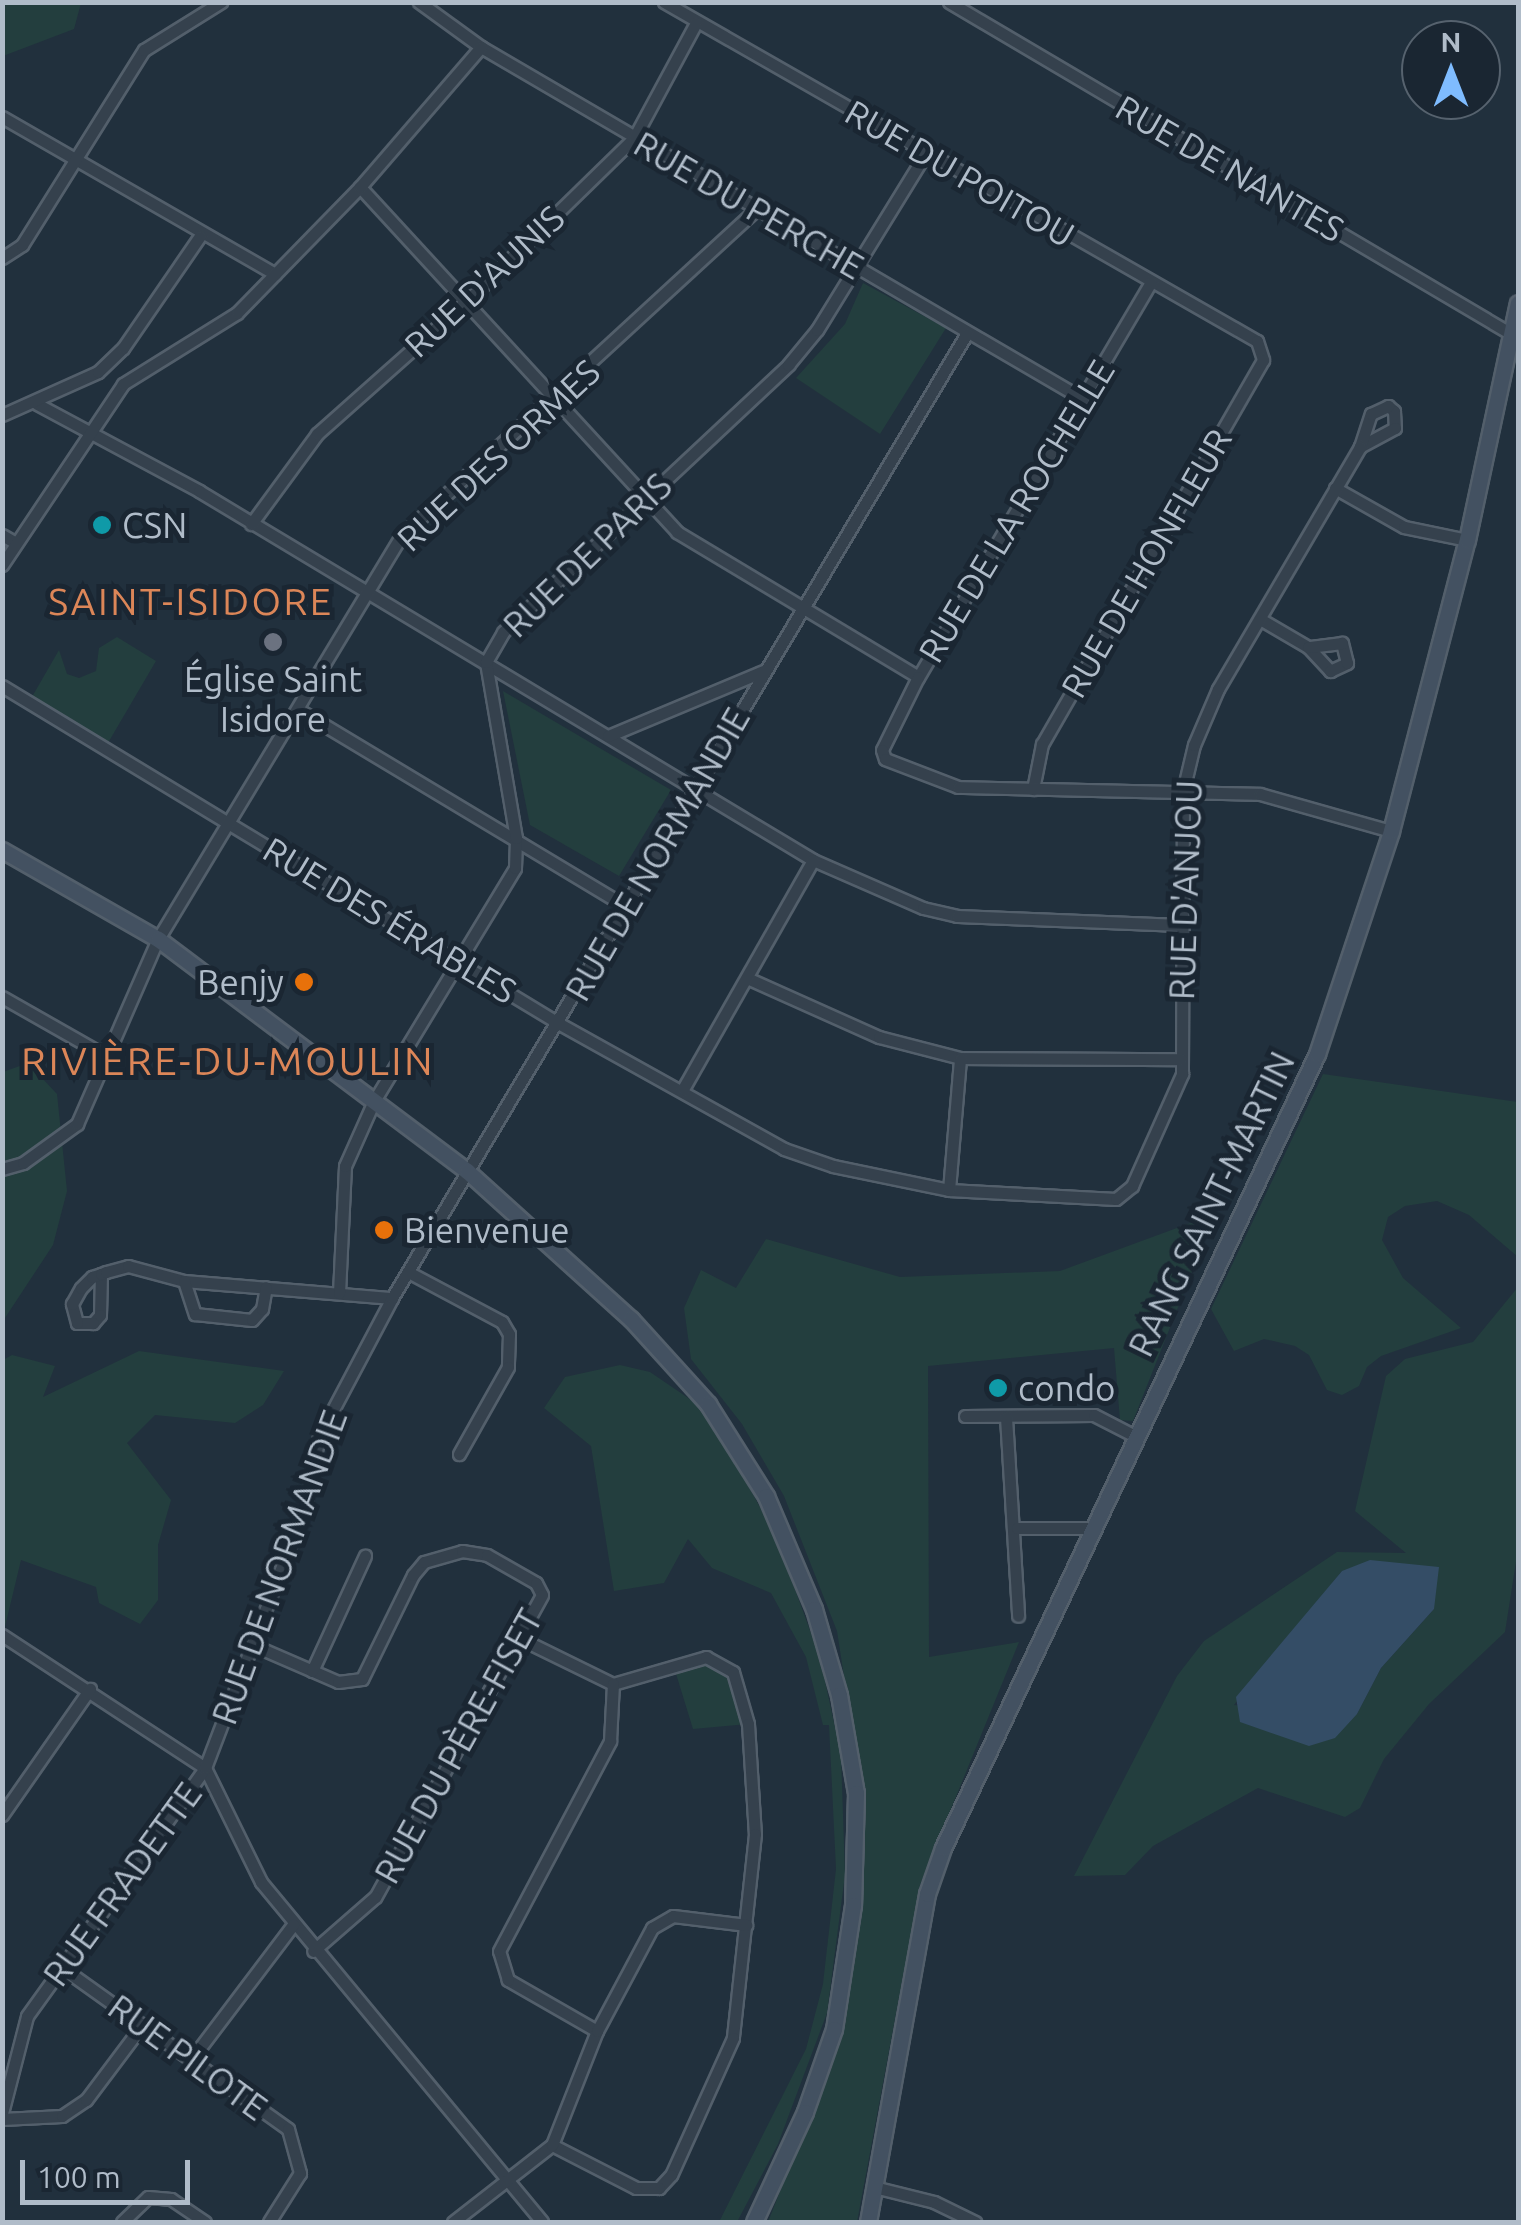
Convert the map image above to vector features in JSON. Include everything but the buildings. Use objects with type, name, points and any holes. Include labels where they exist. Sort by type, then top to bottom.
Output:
[{"type":"street","points":[[2,258],[22,245],[144,50],[221,2]]},
{"type":"street","name":"RUE DU PERCHE","points":[[418,2],[481,47],[754,210],[1084,399]]},
{"type":"street","name":"RUE DU POITOU","points":[[664,2],[1257,341]]},
{"type":"street","name":"RUE DE NANTES","points":[[949,2],[1515,336]]},
{"type":"street","name":"RUE D'AUNIS","points":[[251,524],[318,434],[468,300],[634,138],[696,23]]},
{"type":"street","points":[[2,565],[124,384],[237,313],[360,187],[481,47]]},
{"type":"street","points":[[2,117],[200,236],[275,274]]},
{"type":"street","name":"RUE DE PARIS","points":[[339,1294],[339,1195],[344,1166],[374,1102],[515,868],[516,838],[486,662],[503,632],[788,365],[856,268],[926,154]]},
{"type":"street","points":[[360,187],[468,300],[644,500],[677,532],[918,676]]},
{"type":"street","name":"RUE DES ORMES","points":[[2,1169],[23,1163],[76,1124],[158,939],[402,536],[557,399],[754,210]]},
{"type":"street","points":[[2,415],[36,404],[98,372],[122,348],[200,236]]},
{"type":"street","name":"RUE DE LA ROCHELLE","points":[[1033,789],[958,786],[885,759],[886,743],[918,676],[1151,282]]},
{"type":"street","name":"RANG SAINT-MARTIN","points":[[868,2222],[878,2188],[927,1894],[1133,1435],[1317,1054],[1391,830],[1467,540],[1515,336],[1518,303]]},
{"type":"street","name":"RUE DE NORMANDIE","points":[[542,2222],[313,1952],[242,1851],[205,1768],[255,1646],[305,1506],[319,1436],[392,1298],[966,333]]},
{"type":"street","name":"RUE DE HONFLEUR","points":[[1033,789],[1042,744],[1262,360],[1257,341]]},
{"type":"street","points":[[36,404],[88,436],[153,465],[813,860],[923,908],[957,916],[1181,924]]},
{"type":"street","name":"RUE D'ANJOU","points":[[1132,1186],[1174,1096],[1182,1059],[1183,791],[1218,689],[1360,446]]},
{"type":"street","points":[[1335,488],[1404,527],[1467,540]]},
{"type":"street","points":[[2,536],[16,544]]},
{"type":"street","points":[[1260,618],[1308,647]]},
{"type":"street","name":"RUE DE NORMANDIE","points":[[608,736],[766,670]]},
{"type":"street","name":"RUE DES ÉRABLES","points":[[2,686],[460,964],[784,1149],[832,1166],[950,1190],[1116,1200],[1132,1186]]},
{"type":"street","points":[[298,710],[627,907]]},
{"type":"street","points":[[1033,789],[1260,794],[1391,830]]},
{"type":"street","points":[[2,850],[158,939],[467,1171],[631,1319],[708,1404],[766,1496],[814,1609],[839,1695],[856,1793],[853,1905],[834,2029],[805,2112],[754,2222]]},
{"type":"street","points":[[684,1089],[813,860]]},
{"type":"street","points":[[747,978],[866,1032],[960,1058],[1182,1059]]},
{"type":"street","points":[[2,997],[104,1055]]},
{"type":"street","points":[[950,1190],[960,1058]]},
{"type":"street","points":[[101,1274],[128,1266],[184,1281],[392,1298]]},
{"type":"street","points":[[410,1273],[502,1322],[509,1334],[508,1367],[459,1454]]},
{"type":"street","points":[[184,1281],[195,1314],[236,1319],[258,1317],[266,1288]]},
{"type":"street","points":[[964,1416],[1094,1414],[1133,1435]]},
{"type":"street","points":[[1006,1417],[1017,1528],[1018,1616]]},
{"type":"street","points":[[1017,1528],[1091,1528]]},
{"type":"street","name":"RUE DU PÈRE-FISET","points":[[255,1646],[338,1682],[362,1680],[413,1576],[424,1562],[462,1551],[480,1551],[536,1583],[540,1606],[374,1896],[313,1952]]},
{"type":"street","points":[[312,1670],[365,1556]]},
{"type":"street","points":[[2,1634],[205,1768]]},
{"type":"street","points":[[522,1639],[614,1684],[706,1658],[733,1672],[748,1724],[755,1834],[733,2038],[671,2175],[659,2188],[636,2188],[552,2145]]},
{"type":"street","points":[[597,2031],[508,1980],[499,1952],[610,1741],[614,1684]]},
{"type":"street","points":[[2,1814],[90,1689]]},
{"type":"street","name":"RUE FRADETTE","points":[[2,2116],[27,2016],[205,1768]]},
{"type":"street","points":[[453,2222],[504,2178],[552,2145],[597,2031],[652,1928],[673,1916],[746,1924]]},
{"type":"street","points":[[193,2057],[293,1925]]},
{"type":"street","name":"RUE PILOTE","points":[[61,1967],[193,2057],[288,2129],[300,2160],[293,2189],[269,2222]]},
{"type":"street","points":[[2,2116],[62,2116],[86,2100],[143,2024]]},
{"type":"street","points":[[878,2188],[934,2202],[976,2222]]},
{"type":"street","points":[[122,2222],[148,2197],[171,2199],[205,2222]]},
{"type":"green space","points":[[3,2],[81,3],[74,29],[3,56]]},
{"type":"green space","points":[[863,283],[946,328],[880,434],[796,378],[845,324]]},
{"type":"green space","points":[[117,637],[156,661],[105,748],[29,702],[59,650],[67,674],[79,678],[96,671],[99,648]]},
{"type":"green space","points":[[503,691],[671,790],[619,876],[530,825]]},
{"type":"green space","points":[[28,1063],[57,1094],[67,1191],[53,1245],[3,1321],[3,1072]]},
{"type":"green space","points":[[1323,1074],[1518,1102],[1518,1257],[1469,1215],[1437,1201],[1405,1206],[1388,1217],[1382,1240],[1403,1278],[1461,1328],[1381,1356],[1367,1367],[1359,1386],[1342,1395],[1327,1390],[1309,1355],[1295,1346],[1264,1339],[1234,1351],[1211,1309]]},
{"type":"green space","points":[[1215,1214],[1133,1421],[1120,1420],[1114,1348],[928,1366],[929,1657],[1019,1642],[920,1885],[857,2222],[768,2222],[831,2061],[848,1986],[863,1844],[859,1773],[837,1631],[784,1496],[742,1424],[691,1359],[684,1308],[701,1270],[736,1288],[766,1239],[900,1277],[1060,1271]]},
{"type":"green space","points":[[1518,1287],[1518,1549],[1505,1632],[1429,1704],[1384,1759],[1360,1808],[1345,1817],[1258,1788],[1153,1846],[1125,1875],[1074,1876],[1177,1676],[1204,1641],[1337,1552],[1406,1553],[1355,1511],[1386,1376],[1405,1359],[1473,1342]],"holes":[[[1342,1571],[1434,1609],[1381,1668],[1357,1714],[1234,1705]]]},
{"type":"green space","points":[[2,1350],[3,1360],[12,1355],[55,1366],[43,1397],[139,1351],[284,1371],[263,1405],[235,1423],[155,1415],[127,1443],[171,1500],[158,1545],[158,1600],[140,1624],[99,1603],[96,1587],[21,1560],[3,1635]]},
{"type":"green space","points":[[620,1365],[650,1372],[697,1404],[742,1474],[776,1537],[820,1658],[841,1755],[845,1875],[827,2013],[778,2144],[737,2222],[719,2222],[806,2049],[823,1984],[836,1869],[829,1725],[823,1725],[806,1657],[771,1593],[712,1568],[688,1539],[664,1583],[614,1591],[591,1446],[544,1408],[565,1377]]},
{"type":"green space","points":[[706,1657],[733,1672],[748,1724],[693,1729],[673,1664]]},
{"type":"water","points":[[1370,1560],[1439,1567],[1434,1609],[1381,1668],[1357,1714],[1335,1738],[1309,1746],[1240,1722],[1236,1697],[1342,1571]]},
{"type":"place","name":"CSN","points":[[102,525]]},
{"type":"place","name":"Église Saint Isidore","points":[[273,642]]},
{"type":"place","name":"Benjy","points":[[304,982]]},
{"type":"place","name":"Bienvenue","points":[[384,1230]]},
{"type":"place","name":"condo","points":[[998,1388]]},
{"type":"district","name":"SAINT-ISIDORE","points":[[191,602]]},
{"type":"district","name":"RIVIÈRE-DU-MOULIN","points":[[228,1061]]}]
